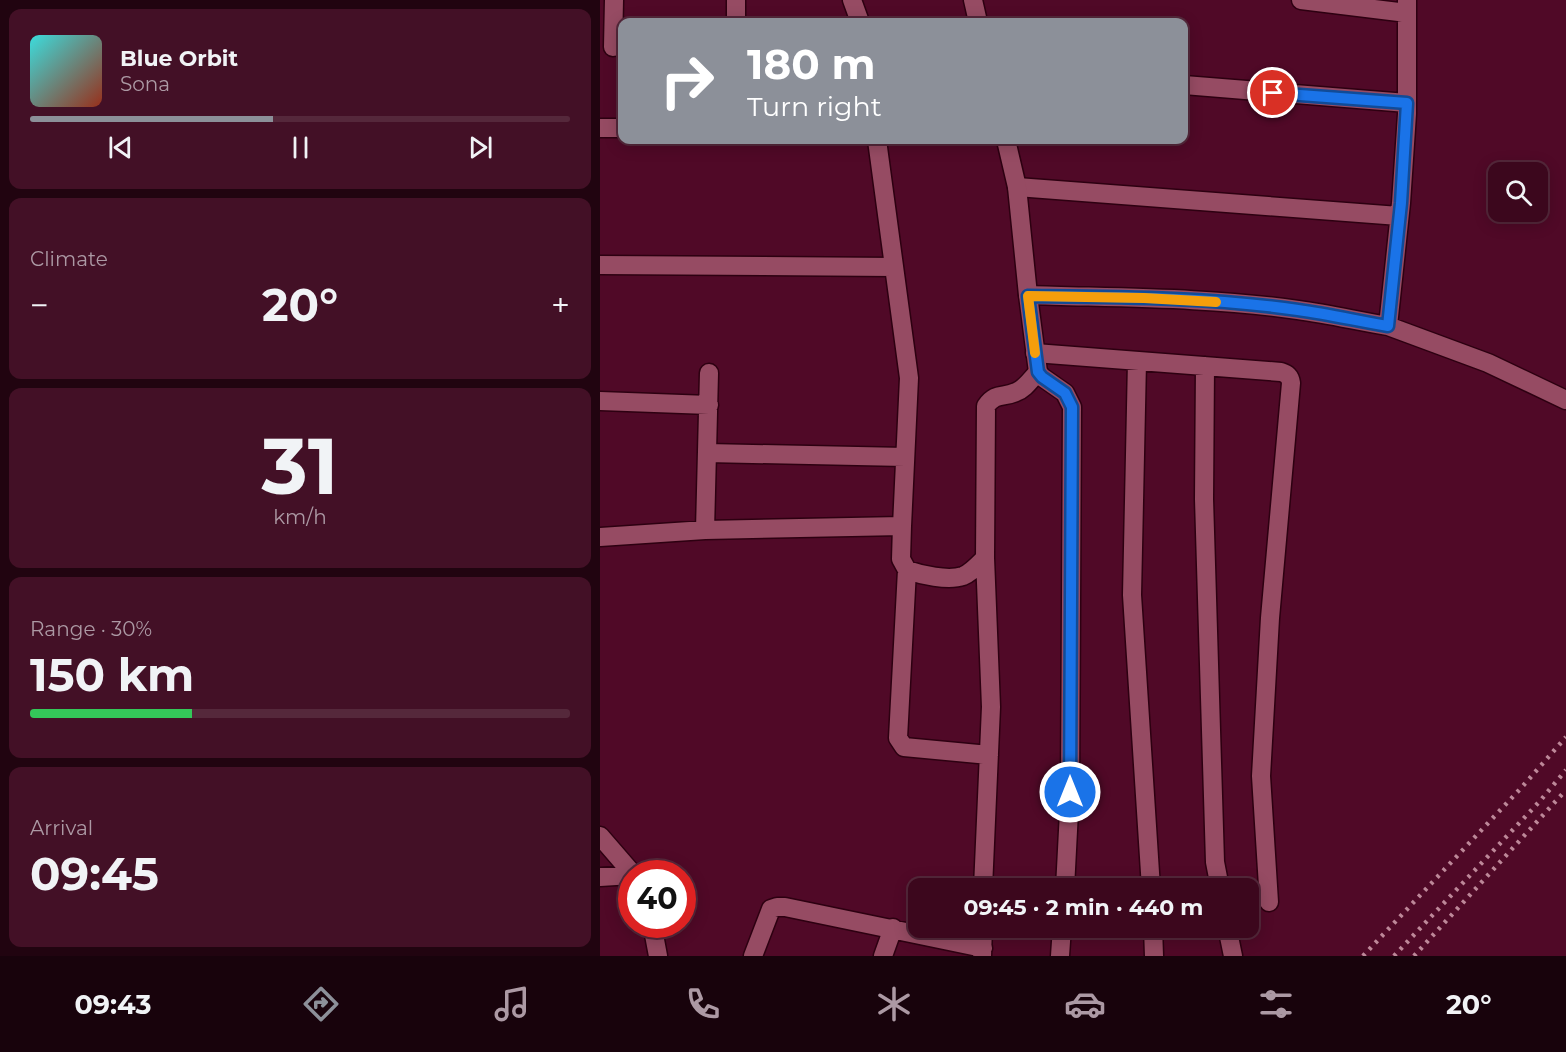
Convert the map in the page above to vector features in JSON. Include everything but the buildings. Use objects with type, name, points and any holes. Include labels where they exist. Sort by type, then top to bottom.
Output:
[{"type":"street","points":[[613,47],[614,0]]},
{"type":"street","points":[[736,0],[736,18]]},
{"type":"street","points":[[852,0],[859,18]]},
{"type":"street","points":[[973,0],[977,18]]},
{"type":"street","points":[[1301,0],[1407,6],[1407,103],[1388,326]]},
{"type":"street","points":[[1188,85],[1407,103]]},
{"type":"street","points":[[600,128],[618,128]]},
{"type":"street","points":[[878,144],[909,378],[901,559],[907,570],[898,738],[904,747],[989,756]]},
{"type":"street","points":[[1007,144],[1017,187],[1038,372],[1065,393],[1072,407],[1070,792],[1066,878]]},
{"type":"street","points":[[1017,187],[1399,216]]},
{"type":"street","points":[[600,265],[894,267]]},
{"type":"street","points":[[1028,296],[1220,302],[1297,310],[1388,326],[1488,363],[1566,400]]},
{"type":"street","points":[[1035,353],[1281,372],[1291,378],[1270,618],[1261,776],[1269,902]]},
{"type":"street","points":[[1137,361],[1132,595],[1150,878]]},
{"type":"street","points":[[1205,366],[1204,499],[1215,862],[1218,878]]},
{"type":"street","points":[[984,878],[991,707],[985,558],[986,406],[998,395],[1019,392],[1038,372]]},
{"type":"street","points":[[705,530],[710,373]]},
{"type":"street","points":[[600,401],[709,405]]},
{"type":"street","points":[[707,453],[905,457]]},
{"type":"street","points":[[600,537],[705,530],[902,526]]},
{"type":"street","points":[[907,570],[939,578],[963,576],[985,558]]},
{"type":"street","points":[[600,836],[620,860]]},
{"type":"street","points":[[600,877],[618,875]]},
{"type":"street","points":[[753,956],[771,909],[777,907],[893,928],[982,952]]},
{"type":"street","points":[[883,956],[893,928]]},
{"type":"street","points":[[655,938],[658,956]]},
{"type":"street","points":[[1060,956],[1061,938]]},
{"type":"street","points":[[1153,938],[1154,956]]},
{"type":"street","points":[[1229,938],[1233,956]]},
{"type":"railway","points":[[1363,956],[1566,737]]},
{"type":"railway","points":[[1394,956],[1540,801],[1566,770]]},
{"type":"railway","points":[[1414,956],[1566,790]]},
{"type":"slow traffic","points":[[1035,353],[1028,296],[1216,302]]},
{"type":"route","points":[[1070,792],[1072,407],[1065,393],[1038,372],[1028,296],[1220,302],[1297,310],[1388,326],[1401,203],[1407,103],[1273,93]]}]
